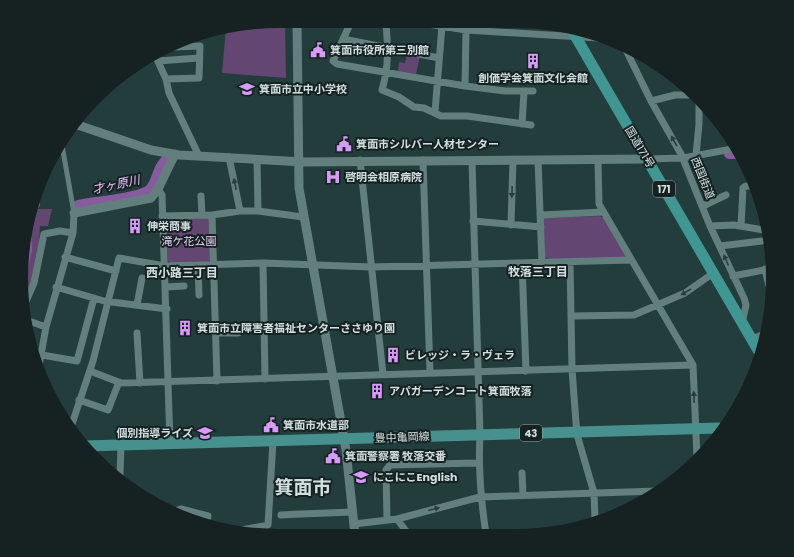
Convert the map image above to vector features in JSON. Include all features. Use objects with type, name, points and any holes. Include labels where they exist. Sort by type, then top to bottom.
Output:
[{"type":"highway","name":"国道171号","points":[[574,36],[647,159],[712,274],[740,320],[757,337]]},
{"type":"main road","name":"豊中亀岡線","points":[[92,446],[716,428]]},
{"type":"street","points":[[297,28],[299,188],[343,439],[355,529]]},
{"type":"street","points":[[348,28],[333,61],[337,64],[465,86],[524,92],[533,91]]},
{"type":"street","points":[[386,28],[388,48],[387,72],[382,90],[399,97],[414,107],[424,108],[441,116],[467,116],[532,125]]},
{"type":"street","points":[[435,112],[442,28]]},
{"type":"street","points":[[454,28],[466,30],[503,28],[553,31]]},
{"type":"street","points":[[465,86],[466,30]]},
{"type":"street","points":[[343,39],[439,58]]},
{"type":"street","points":[[166,80],[199,78],[200,46],[189,44]]},
{"type":"street","name":"西国街道","points":[[629,55],[651,101],[683,158],[710,226],[746,305],[743,318],[740,320]]},
{"type":"street","points":[[160,58],[199,58]]},
{"type":"street","points":[[158,60],[166,80],[169,93],[199,156]]},
{"type":"street","points":[[522,124],[524,92]]},
{"type":"street","points":[[651,101],[687,95]]},
{"type":"street","points":[[696,155],[699,108]]},
{"type":"street","points":[[80,126],[151,150],[175,154],[298,162],[360,160],[472,161],[683,158],[730,149]]},
{"type":"street","points":[[41,359],[46,327],[56,287],[73,233],[74,213],[63,151]]},
{"type":"street","points":[[74,213],[142,201],[151,198],[158,189],[175,154]]},
{"type":"street","points":[[229,157],[240,211]]},
{"type":"street","points":[[257,159],[258,211]]},
{"type":"street","points":[[360,160],[383,374]]},
{"type":"street","points":[[423,160],[430,373]]},
{"type":"street","points":[[511,225],[513,160]]},
{"type":"street","points":[[538,160],[542,262]]},
{"type":"street","points":[[598,160],[599,204],[693,365],[697,452]]},
{"type":"street","points":[[472,161],[480,435],[478,463],[480,497],[485,529]]},
{"type":"street","points":[[741,226],[744,197],[743,188],[748,186]]},
{"type":"street","points":[[158,189],[162,195],[166,266],[170,444]]},
{"type":"street","points":[[703,206],[726,195]]},
{"type":"street","points":[[201,196],[202,215]]},
{"type":"street","points":[[162,216],[212,215],[240,211],[258,211],[303,217]]},
{"type":"street","points":[[540,215],[603,212]]},
{"type":"street","points":[[212,215],[217,381]]},
{"type":"street","points":[[473,221],[541,227]]},
{"type":"street","points":[[710,226],[741,226],[761,229]]},
{"type":"street","points":[[29,294],[34,283],[44,234],[60,231],[73,233]]},
{"type":"street","points":[[720,246],[762,241]]},
{"type":"street","points":[[65,257],[116,271]]},
{"type":"street","points":[[72,421],[90,371],[110,300],[119,258],[166,266],[263,263],[371,267],[631,260]]},
{"type":"street","points":[[570,262],[572,369],[578,432],[594,493],[595,516]]},
{"type":"street","points":[[263,263],[265,379]]},
{"type":"street","points":[[522,263],[526,371]]},
{"type":"street","points":[[198,265],[199,295]]},
{"type":"street","points":[[733,276],[765,269]]},
{"type":"street","points":[[572,316],[634,314],[685,293],[712,274]]},
{"type":"street","points":[[136,304],[142,278]]},
{"type":"street","points":[[166,287],[184,286]]},
{"type":"street","points":[[56,287],[94,298],[167,310]]},
{"type":"street","points":[[42,355],[77,361],[94,298]]},
{"type":"street","points":[[32,322],[46,327]]},
{"type":"street","points":[[138,333],[140,383]]},
{"type":"street","points":[[215,333],[238,333]]},
{"type":"street","points":[[90,371],[119,382],[169,383],[383,374],[693,365]]},
{"type":"street","points":[[79,400],[108,410],[119,382]]},
{"type":"street","points":[[255,528],[268,525],[273,441]]},
{"type":"street","points":[[120,472],[121,446]]},
{"type":"street","points":[[387,520],[386,470],[390,465],[478,463]]},
{"type":"street","points":[[522,473],[522,495]]},
{"type":"street","points":[[354,524],[397,519],[480,497],[647,491]]},
{"type":"street","points":[[181,509],[208,516],[208,518]]},
{"type":"street","points":[[268,516],[353,512]]},
{"type":"street","points":[[397,519],[404,529]]},
{"type":"green space","points":[[285,28],[286,78],[222,73],[225,34],[246,30]]},
{"type":"green space","points":[[407,54],[420,56],[416,74],[398,71],[399,62],[405,63]]},
{"type":"green space","points":[[38,209],[52,209],[48,226],[40,226],[39,244],[33,276],[29,288],[30,246]]},
{"type":"green space","points":[[599,216],[605,218],[626,256],[624,258],[549,259],[545,257],[543,218]]},
{"type":"green space","name":"滝ケ花公園","points":[[209,218],[211,259],[209,262],[170,263],[168,261],[166,222],[169,219]]},
{"type":"shaded area","points":[[32,237],[32,250],[29,264]]},
{"type":"waterway","name":"才ヶ原川","points":[[78,205],[127,197],[145,192],[153,186],[160,167],[166,160]]},
{"type":"place","name":"箕面市役所第三別館","points":[[318,50]]},
{"type":"place","name":"創価学会箕面文化会館","points":[[533,61]]},
{"type":"place","name":"箕面市立中小学校","points":[[247,89]]},
{"type":"place","name":"箕面市シルバー人材センター","points":[[344,144]]},
{"type":"place","name":"啓明会相原病院","points":[[333,177]]},
{"type":"place","name":"伸栄商事","points":[[135,226]]},
{"type":"place","name":"箕面市立障害者福祉センターささゆり園","points":[[185,328]]},
{"type":"place","name":"ビレッジ・ラ・ヴェラ","points":[[393,355]]},
{"type":"place","name":"アパガーデンコート箕面牧落","points":[[377,391]]},
{"type":"place","name":"箕面市水道部","points":[[271,425]]},
{"type":"place","name":"個別指導ライズ","points":[[205,433]]},
{"type":"place","name":"箕面警察署 牧落交番","points":[[333,456]]},
{"type":"place","name":"にこにこEnglish","points":[[361,477]]},
{"type":"district","name":"牧落三丁目","points":[[538,271]]},
{"type":"district","name":"西小路三丁目","points":[[182,272]]},
{"type":"district","name":"箕面市","points":[[303,487]]}]
